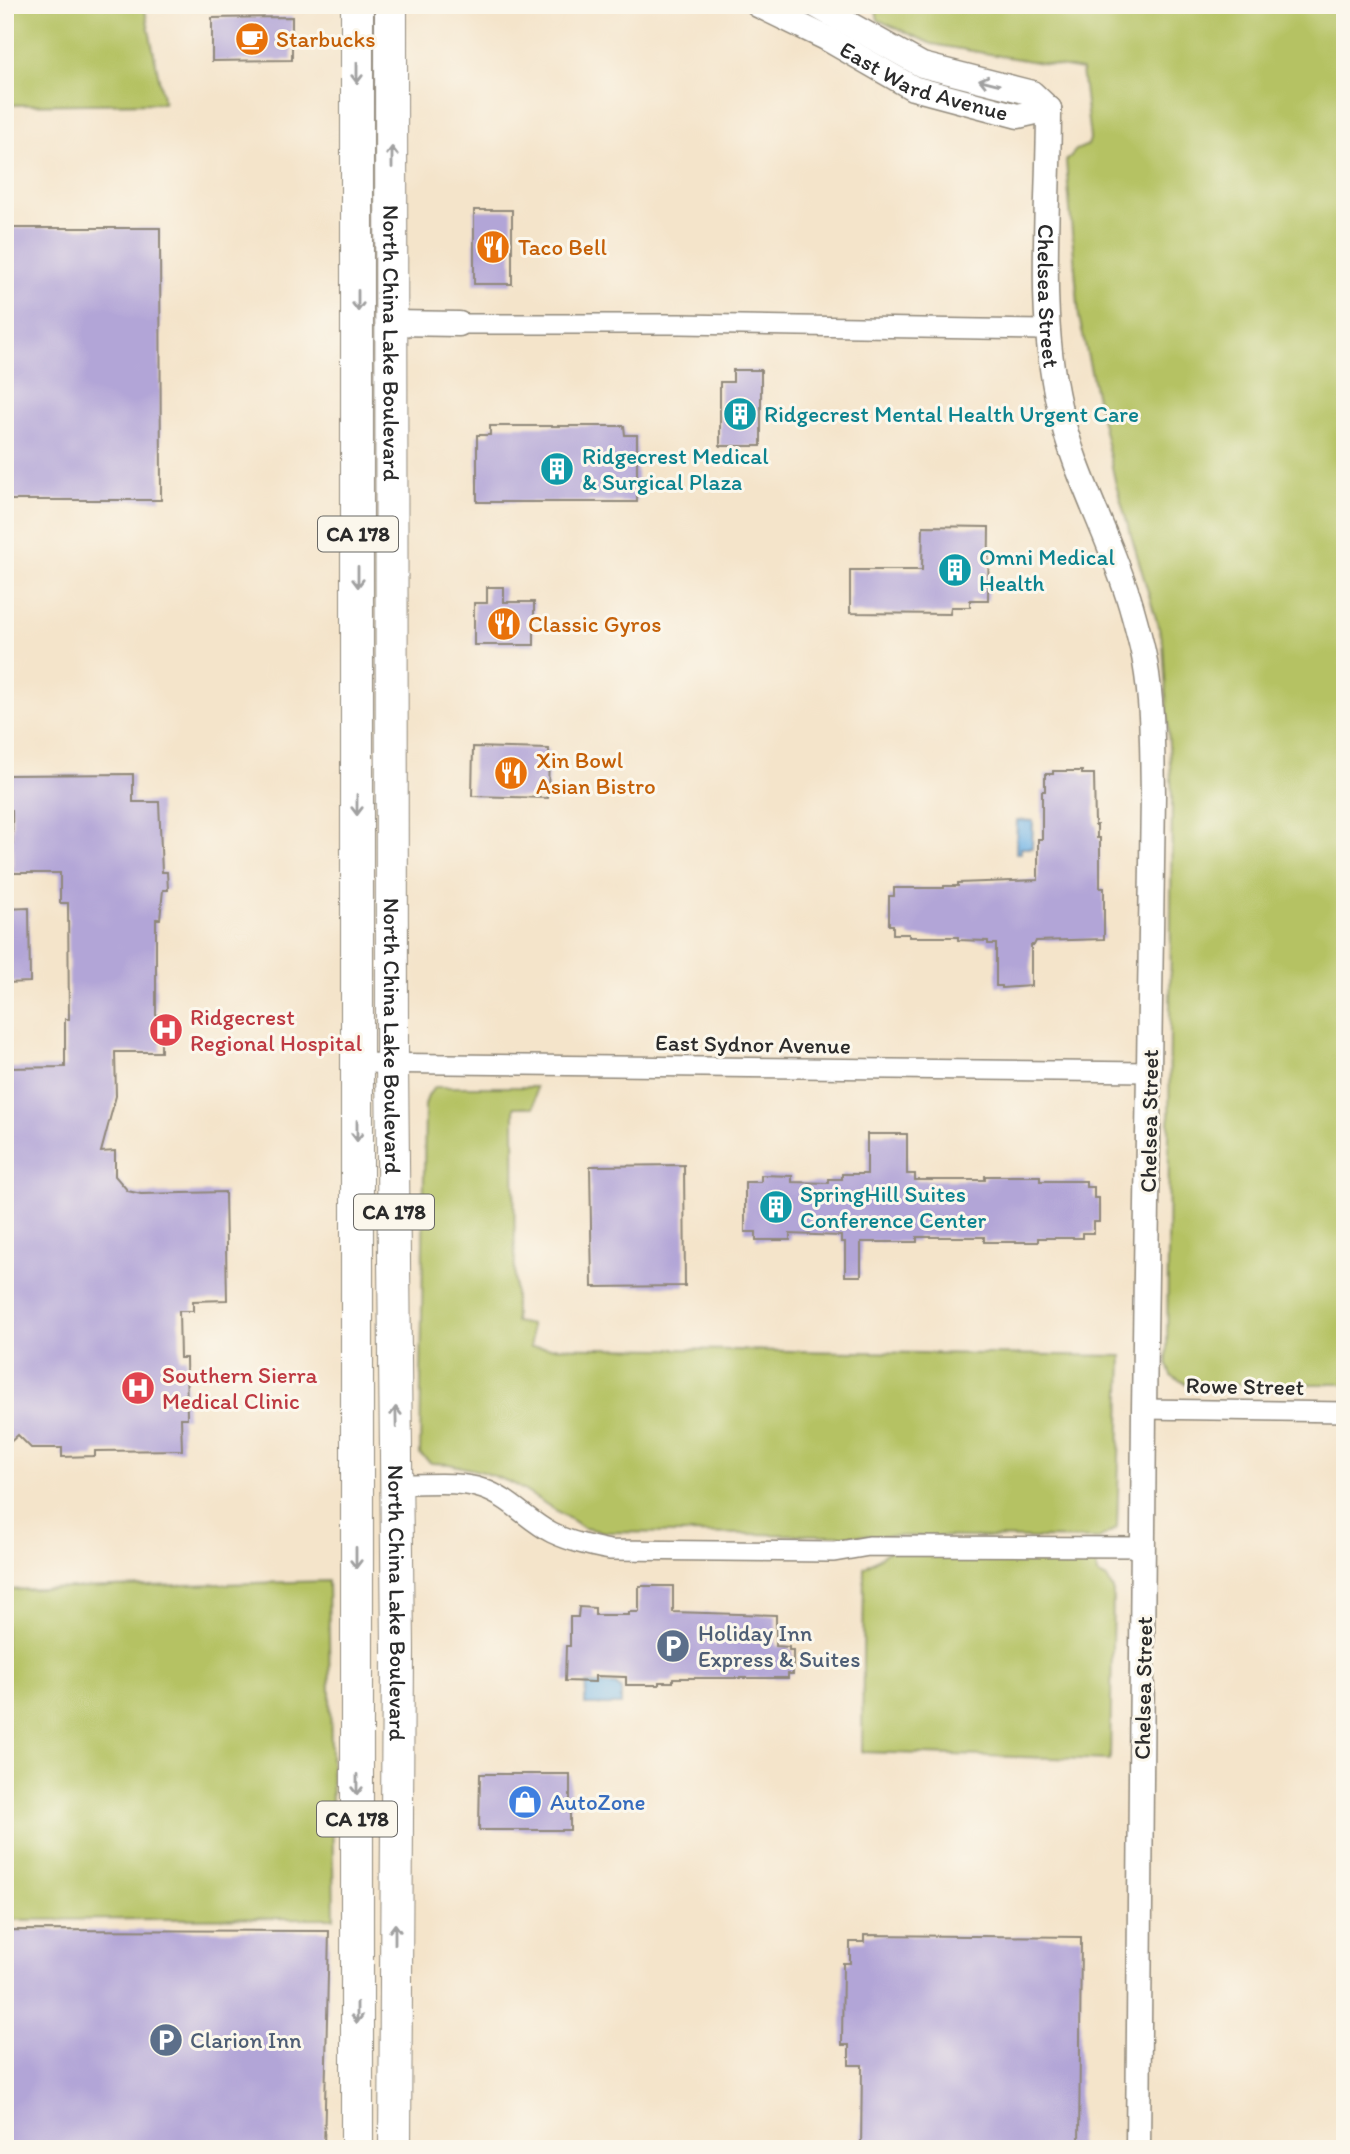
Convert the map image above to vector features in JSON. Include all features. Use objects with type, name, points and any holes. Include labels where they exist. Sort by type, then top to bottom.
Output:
[{"type":"main road","name":"North China Lake Boulevard","points":[[357,5],[357,2149]]},
{"type":"main road","name":"North China Lake Boulevard","points":[[391,5],[393,1063],[398,1651],[395,2149]]},
{"type":"main road","points":[[356,1489],[372,1498],[375,1506],[379,1532],[381,1628],[398,1651]]},
{"type":"street","name":"East Ward Avenue","points":[[758,5],[836,20]]},
{"type":"street","name":"East Ward Avenue","points":[[815,5],[836,20],[922,65],[1032,93],[1049,109]]},
{"type":"street","name":"Chelsea Street","points":[[1049,109],[1046,330],[1059,410],[1075,461],[1130,604],[1145,661],[1153,795],[1144,1409],[1138,2149]]},
{"type":"street","points":[[393,323],[1046,330]]},
{"type":"street","name":"East Sydnor Avenue","points":[[356,1063],[1150,1072]]},
{"type":"street","name":"Rowe Street","points":[[1144,1409],[1345,1412]]},
{"type":"street","points":[[396,1484],[447,1483],[483,1489],[508,1500],[551,1532],[580,1544],[610,1550],[834,1552],[869,1546],[1144,1547]]},
{"type":"green space","points":[[5,5],[144,5],[164,103],[5,105]]},
{"type":"green space","points":[[875,5],[1345,5],[1345,1384],[1187,1384],[1171,1376],[1167,1364],[1172,797],[1163,642],[1116,485],[1079,317],[1066,161],[1076,150],[1088,145],[1090,139],[1082,70],[932,44],[878,20]]},
{"type":"green space","points":[[435,1087],[536,1087],[534,1107],[514,1107],[515,1322],[531,1325],[531,1347],[1122,1356],[1117,1528],[1099,1539],[605,1532],[584,1528],[512,1483],[483,1472],[431,1463],[420,1454],[425,1105],[428,1095]]},
{"type":"green space","points":[[889,1551],[1096,1558],[1097,1574],[1107,1579],[1113,1590],[1110,1760],[862,1752],[864,1568]]},
{"type":"green space","points":[[328,1581],[334,1918],[5,1920],[5,1590]]},
{"type":"water","points":[[1017,820],[1033,821],[1032,848],[1021,848],[1021,853],[1016,853]]},
{"type":"water","points":[[586,1684],[616,1685],[621,1690],[621,1705],[585,1705]]},
{"type":"building","name":"Starbucks","points":[[292,17],[292,60],[212,61],[212,18]]},
{"type":"building","name":"Taco Bell","points":[[474,210],[512,210],[512,284],[474,284]]},
{"type":"building","points":[[5,228],[160,228],[161,500],[5,500]]},
{"type":"building","name":"Ridgecrest Mental Health Urgent Care","points":[[733,370],[761,370],[761,446],[720,446],[720,382],[733,382]]},
{"type":"building","name":"Ridgecrest Medical & Surgical Plaza","points":[[490,426],[624,426],[625,435],[637,435],[637,502],[477,502],[477,435],[490,435]]},
{"type":"building","name":"Omni Medical Health","points":[[923,526],[989,527],[988,600],[970,600],[970,607],[951,607],[950,614],[850,613],[850,570],[922,570]]},
{"type":"building","name":"Classic Gyros","points":[[487,587],[504,587],[504,602],[534,602],[534,645],[474,645],[474,603],[487,603]]},
{"type":"building","name":"Xin Bowl Asian Bistro","points":[[473,747],[549,749],[548,798],[472,796]]},
{"type":"building","points":[[1053,771],[1082,771],[1082,774],[1094,774],[1095,825],[1097,838],[1100,838],[1100,888],[1104,888],[1104,939],[1036,941],[1031,945],[1031,986],[1002,988],[996,986],[996,944],[988,944],[988,941],[958,940],[958,937],[909,937],[909,934],[893,934],[893,925],[889,925],[889,896],[894,896],[894,888],[944,888],[958,886],[958,883],[1038,880],[1038,839],[1042,839],[1042,791],[1045,791],[1045,774],[1053,774]]},
{"type":"building","points":[[133,774],[133,802],[159,802],[162,872],[167,872],[168,890],[163,890],[160,919],[156,919],[156,1015],[161,1015],[161,1052],[115,1052],[116,1096],[101,1152],[115,1151],[115,1176],[128,1191],[141,1194],[225,1192],[227,1300],[193,1301],[193,1311],[179,1311],[180,1358],[186,1358],[187,1418],[181,1418],[182,1450],[95,1451],[95,1456],[62,1457],[62,1448],[31,1448],[18,1435],[5,1447],[5,1068],[65,1067],[65,1019],[69,1019],[68,903],[60,903],[60,873],[13,873],[12,810],[5,810],[5,783],[7,775]]},
{"type":"building","points":[[29,908],[30,982],[5,983],[5,909]]},
{"type":"building","points":[[867,1134],[907,1134],[907,1174],[915,1174],[915,1180],[985,1180],[985,1176],[1040,1176],[1040,1181],[1086,1181],[1086,1187],[1094,1187],[1094,1198],[1099,1198],[1099,1222],[1094,1222],[1094,1233],[1083,1233],[1083,1238],[1038,1238],[1038,1242],[984,1242],[984,1237],[917,1237],[917,1242],[861,1242],[861,1276],[845,1276],[845,1242],[841,1242],[841,1236],[790,1234],[790,1240],[756,1240],[756,1232],[745,1232],[745,1182],[761,1182],[761,1175],[792,1176],[792,1182],[829,1183],[829,1179],[842,1179],[842,1174],[867,1174]]},
{"type":"building","points":[[684,1165],[685,1286],[592,1287],[590,1166]]},
{"type":"building","name":"Holiday Inn Express & Suites","points":[[639,1586],[673,1586],[673,1612],[776,1615],[776,1646],[793,1650],[793,1674],[788,1674],[788,1678],[673,1678],[673,1682],[659,1682],[659,1685],[626,1685],[626,1677],[595,1676],[595,1682],[565,1681],[566,1646],[570,1646],[570,1617],[578,1617],[579,1607],[595,1608],[595,1615],[629,1615],[629,1612],[639,1612]]},
{"type":"building","name":"AutoZone","points":[[480,1774],[570,1774],[570,1830],[479,1830]]},
{"type":"building","name":"Clarion Inn","points":[[5,1930],[329,1931],[324,2149],[5,2149]]},
{"type":"building","points":[[864,1935],[1081,1937],[1079,2149],[861,2149],[862,2065],[849,2065],[849,2045],[842,2045],[843,1963],[850,1963],[850,1942],[864,1942]]},
{"type":"place","name":"Starbucks","points":[[252,39]]},
{"type":"place","name":"Taco Bell","points":[[493,247]]},
{"type":"place","name":"Ridgecrest Mental Health Urgent Care","points":[[740,414]]},
{"type":"place","name":"Ridgecrest Medical & Surgical Plaza","points":[[557,469]]},
{"type":"place","name":"Omni Medical Health","points":[[955,570]]},
{"type":"place","name":"Classic Gyros","points":[[504,624]]},
{"type":"place","name":"Xin Bowl Asian Bistro","points":[[511,773]]},
{"type":"place","name":"Ridgecrest Regional Hospital","points":[[166,1030]]},
{"type":"place","name":"SpringHill Suites Conference Center","points":[[776,1207]]},
{"type":"place","name":"Southern Sierra Medical Clinic","points":[[138,1388]]},
{"type":"place","name":"Holiday Inn Express & Suites","points":[[673,1646]]},
{"type":"place","name":"AutoZone","points":[[525,1802]]},
{"type":"place","name":"Clarion Inn","points":[[166,2040]]}]
